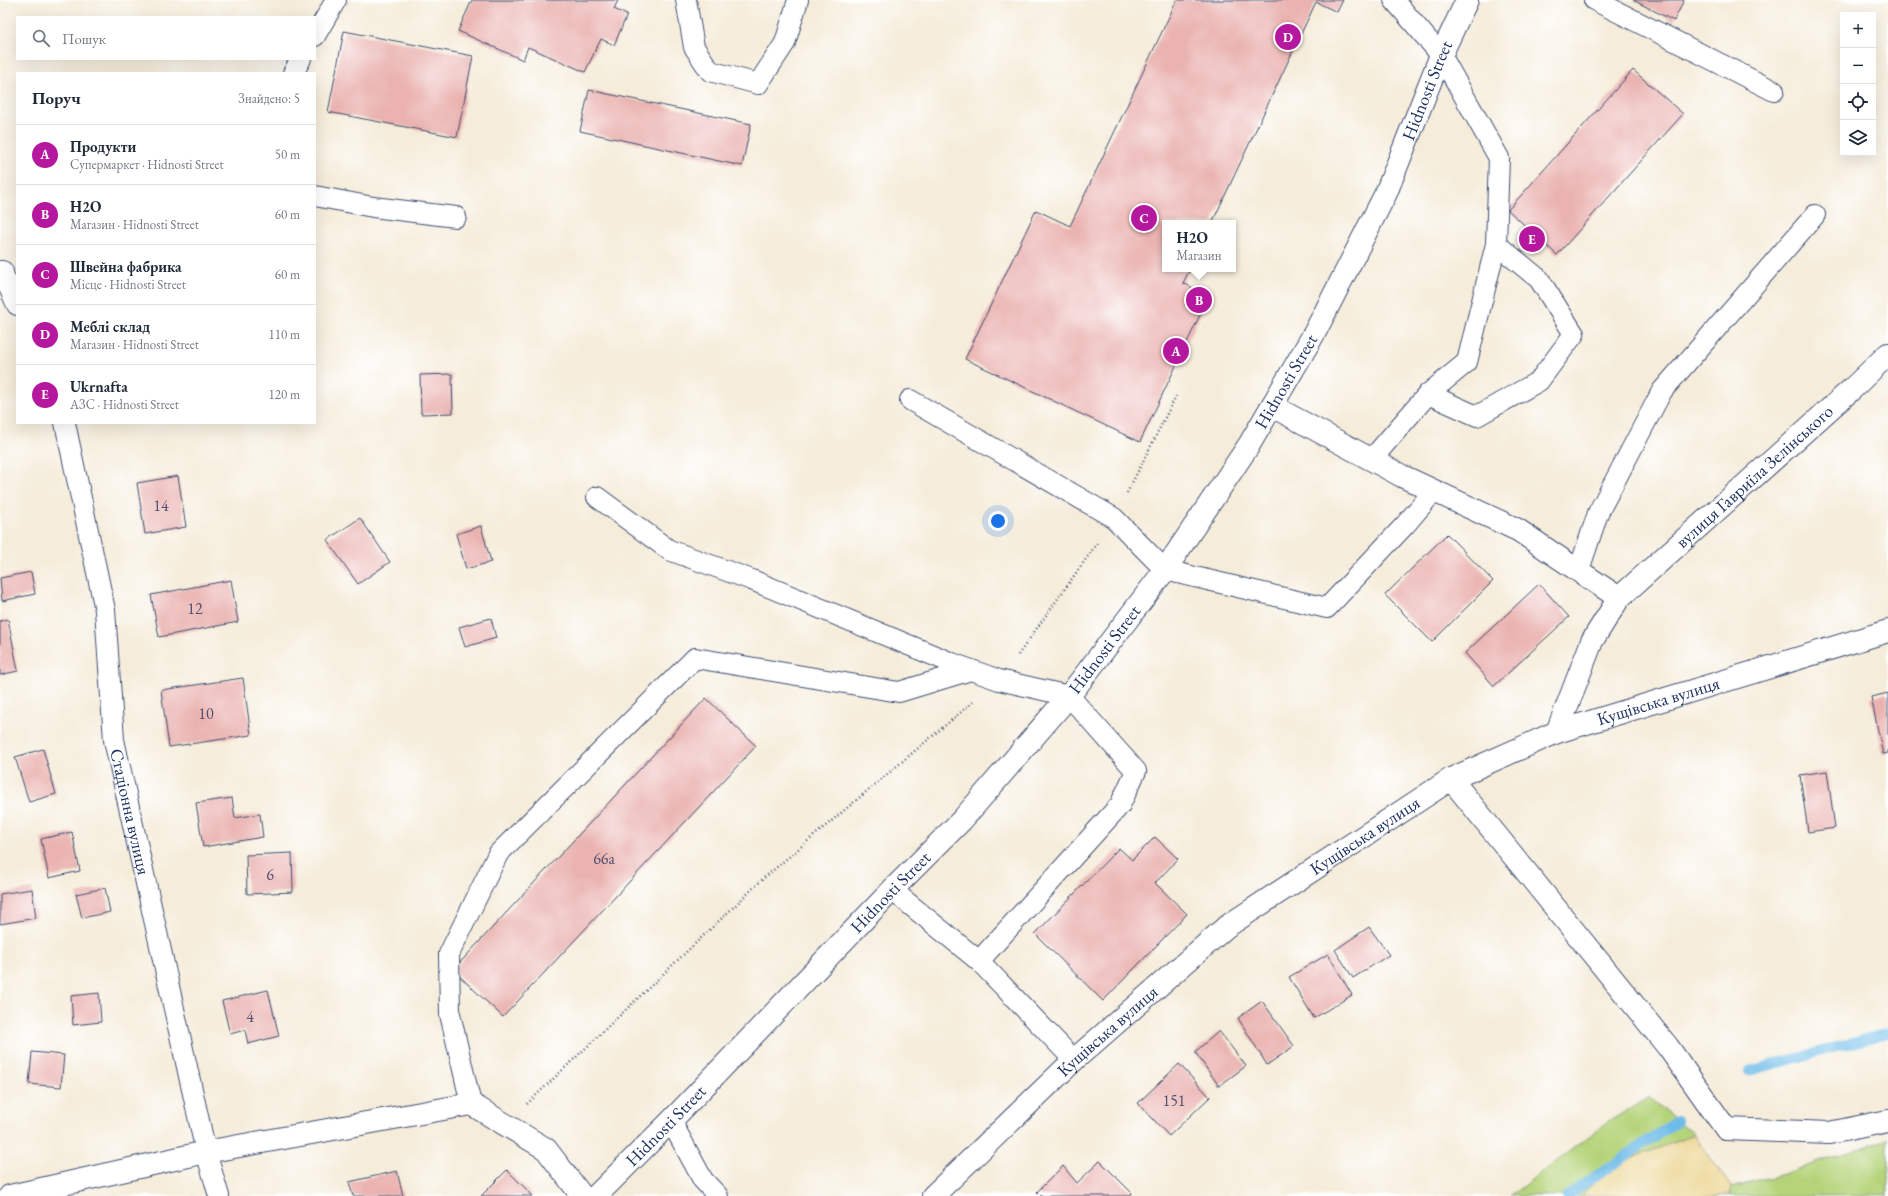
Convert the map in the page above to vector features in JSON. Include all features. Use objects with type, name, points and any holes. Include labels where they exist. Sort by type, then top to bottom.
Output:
[{"type":"street","name":"Hidnosti Street","points":[[596,1196],[671,1121],[892,890],[962,820],[1069,696],[1166,570],[1249,445],[1315,332],[1386,193],[1441,55],[1467,0]]},
{"type":"street","name":"вулиця Гавриїла Зелінського","points":[[1556,732],[1592,641],[1619,598],[1848,393],[1888,354]]},
{"type":"street","points":[[1272,406],[1370,460],[1433,492],[1518,530],[1619,598]]},
{"type":"street","name":"Кущівська вулиця","points":[[933,1196],[1074,1060],[1226,927],[1451,779],[1556,732],[1888,631]]},
{"type":"street","points":[[1451,779],[1668,1047],[1726,1129],[1829,1133],[1888,1121]]},
{"type":"street","points":[[10,1196],[206,1152],[471,1104],[546,1149],[582,1196]]},
{"type":"lane","points":[[316,34],[336,0]]},
{"type":"lane","points":[[686,0],[694,47],[710,71],[758,84],[785,43],[798,0]]},
{"type":"lane","points":[[1370,460],[1428,394],[1467,362],[1496,244],[1499,158],[1441,55],[1394,0]]},
{"type":"lane","points":[[1594,0],[1774,91]]},
{"type":"lane","points":[[294,72],[300,60]]},
{"type":"lane","points":[[316,196],[373,207],[456,217]]},
{"type":"lane","points":[[1579,570],[1598,513],[1662,392],[1814,215]]},
{"type":"lane","points":[[1428,394],[1477,416],[1539,381],[1574,334],[1538,279],[1496,244]]},
{"type":"lane","points":[[6,273],[16,302]]},
{"type":"lane","points":[[910,400],[1114,518],[1166,570],[1327,608],[1405,525],[1433,492]]},
{"type":"lane","name":"Стадіонна вулиця","points":[[64,424],[105,610],[114,740],[206,1152],[219,1196]]},
{"type":"lane","points":[[597,497],[669,550],[752,580],[970,670],[999,680],[1069,696],[1136,771],[1120,805],[979,961]]},
{"type":"lane","points":[[471,1104],[450,1014],[449,954],[498,854],[695,658],[899,692],[970,670]]},
{"type":"lane","points":[[892,890],[979,961],[1074,1060]]},
{"type":"lane","points":[[671,1121],[703,1180],[718,1196]]},
{"type":"path","points":[[505,1125],[765,877],[999,680],[1067,587],[1114,518],[1176,396]]},
{"type":"green space","points":[[1649,1097],[1694,1135],[1610,1166],[1582,1196],[1510,1196],[1608,1122]]},
{"type":"green space","points":[[1888,1139],[1888,1196],[1729,1196],[1731,1187],[1784,1174]]},
{"type":"sand","points":[[1694,1135],[1731,1187],[1729,1196],[1582,1196],[1610,1166]]},
{"type":"building","points":[[472,0],[618,0],[614,9],[627,15],[614,45],[601,39],[585,72],[528,47],[523,60],[458,31]]},
{"type":"building","points":[[1177,0],[1343,0],[1337,12],[1316,2],[1213,220],[1162,220],[1162,272],[1188,272],[1183,283],[1209,296],[1140,442],[965,359],[1036,210],[1070,226]]},
{"type":"building","points":[[1633,0],[1684,0],[1674,21]]},
{"type":"building","points":[[344,31],[473,56],[457,137],[328,112]]},
{"type":"building","points":[[1633,70],[1683,114],[1557,255],[1508,210]]},
{"type":"building","points":[[589,90],[751,124],[742,166],[580,131]]},
{"type":"building","points":[[452,374],[453,413],[421,414],[420,375]]},
{"type":"building","points":[[178,476],[186,527],[145,534],[137,483]]},
{"type":"building","points":[[360,518],[390,562],[358,584],[327,540]]},
{"type":"building","points":[[481,526],[491,562],[466,569],[456,534]]},
{"type":"building","points":[[1447,534],[1493,581],[1432,642],[1385,595]]},
{"type":"building","points":[[31,572],[35,594],[2,601],[0,578]]},
{"type":"building","points":[[231,580],[238,622],[159,637],[151,595]]},
{"type":"building","points":[[1539,584],[1569,617],[1494,686],[1465,653]]},
{"type":"building","points":[[491,618],[496,638],[465,647],[459,627]]},
{"type":"building","points":[[8,619],[18,671],[0,675],[0,621]]},
{"type":"building","points":[[243,678],[251,735],[169,747],[161,690]]},
{"type":"building","points":[[1888,693],[1888,753],[1883,754],[1871,697]]},
{"type":"building","points":[[706,698],[756,746],[503,1017],[453,970]]},
{"type":"building","points":[[43,749],[56,794],[29,802],[15,757]]},
{"type":"building","points":[[1827,771],[1835,828],[1808,832],[1800,775]]},
{"type":"building","points":[[232,798],[235,818],[260,814],[263,837],[203,847],[196,803]]},
{"type":"building","points":[[72,832],[80,871],[49,878],[41,839]]},
{"type":"building","points":[[1155,837],[1178,859],[1155,883],[1187,914],[1103,1001],[1035,934],[1119,848],[1132,860]]},
{"type":"building","points":[[292,853],[293,892],[247,894],[246,855]]},
{"type":"building","points":[[105,888],[110,912],[82,918],[76,894]]},
{"type":"building","points":[[32,889],[36,918],[0,924],[0,894]]},
{"type":"building","points":[[1369,927],[1389,955],[1353,978],[1335,950]]},
{"type":"building","points":[[1328,954],[1352,995],[1314,1018],[1289,977]]},
{"type":"building","points":[[268,990],[279,1036],[248,1044],[245,1030],[230,1034],[222,1001]]},
{"type":"building","points":[[99,993],[101,1022],[73,1025],[71,996]]},
{"type":"building","points":[[1262,1001],[1294,1046],[1267,1065],[1238,1018]]},
{"type":"building","points":[[1219,1031],[1246,1066],[1219,1086],[1195,1052]]},
{"type":"building","points":[[32,1052],[64,1055],[61,1087],[29,1084]]},
{"type":"building","points":[[1179,1064],[1210,1097],[1169,1136],[1138,1103]]},
{"type":"building","points":[[1100,1161],[1132,1193],[1130,1196],[1041,1196],[1037,1192],[1063,1166],[1077,1183]]},
{"type":"building","points":[[507,1170],[533,1196],[481,1196]]},
{"type":"building","points":[[397,1171],[403,1196],[353,1196],[349,1182]]},
{"type":"waterway","points":[[1749,1071],[1888,1033]]},
{"type":"waterway","points":[[1567,1196],[1677,1121]]},
{"type":"place","name":"Меблі склад","points":[[1288,37]]},
{"type":"place","name":"Швейна фабрика","points":[[1144,218]]},
{"type":"place","name":"Ukrnafta","points":[[1532,239]]},
{"type":"place","name":"H2O","points":[[1199,300]]},
{"type":"place","name":"Продукти","points":[[1176,351]]}]
